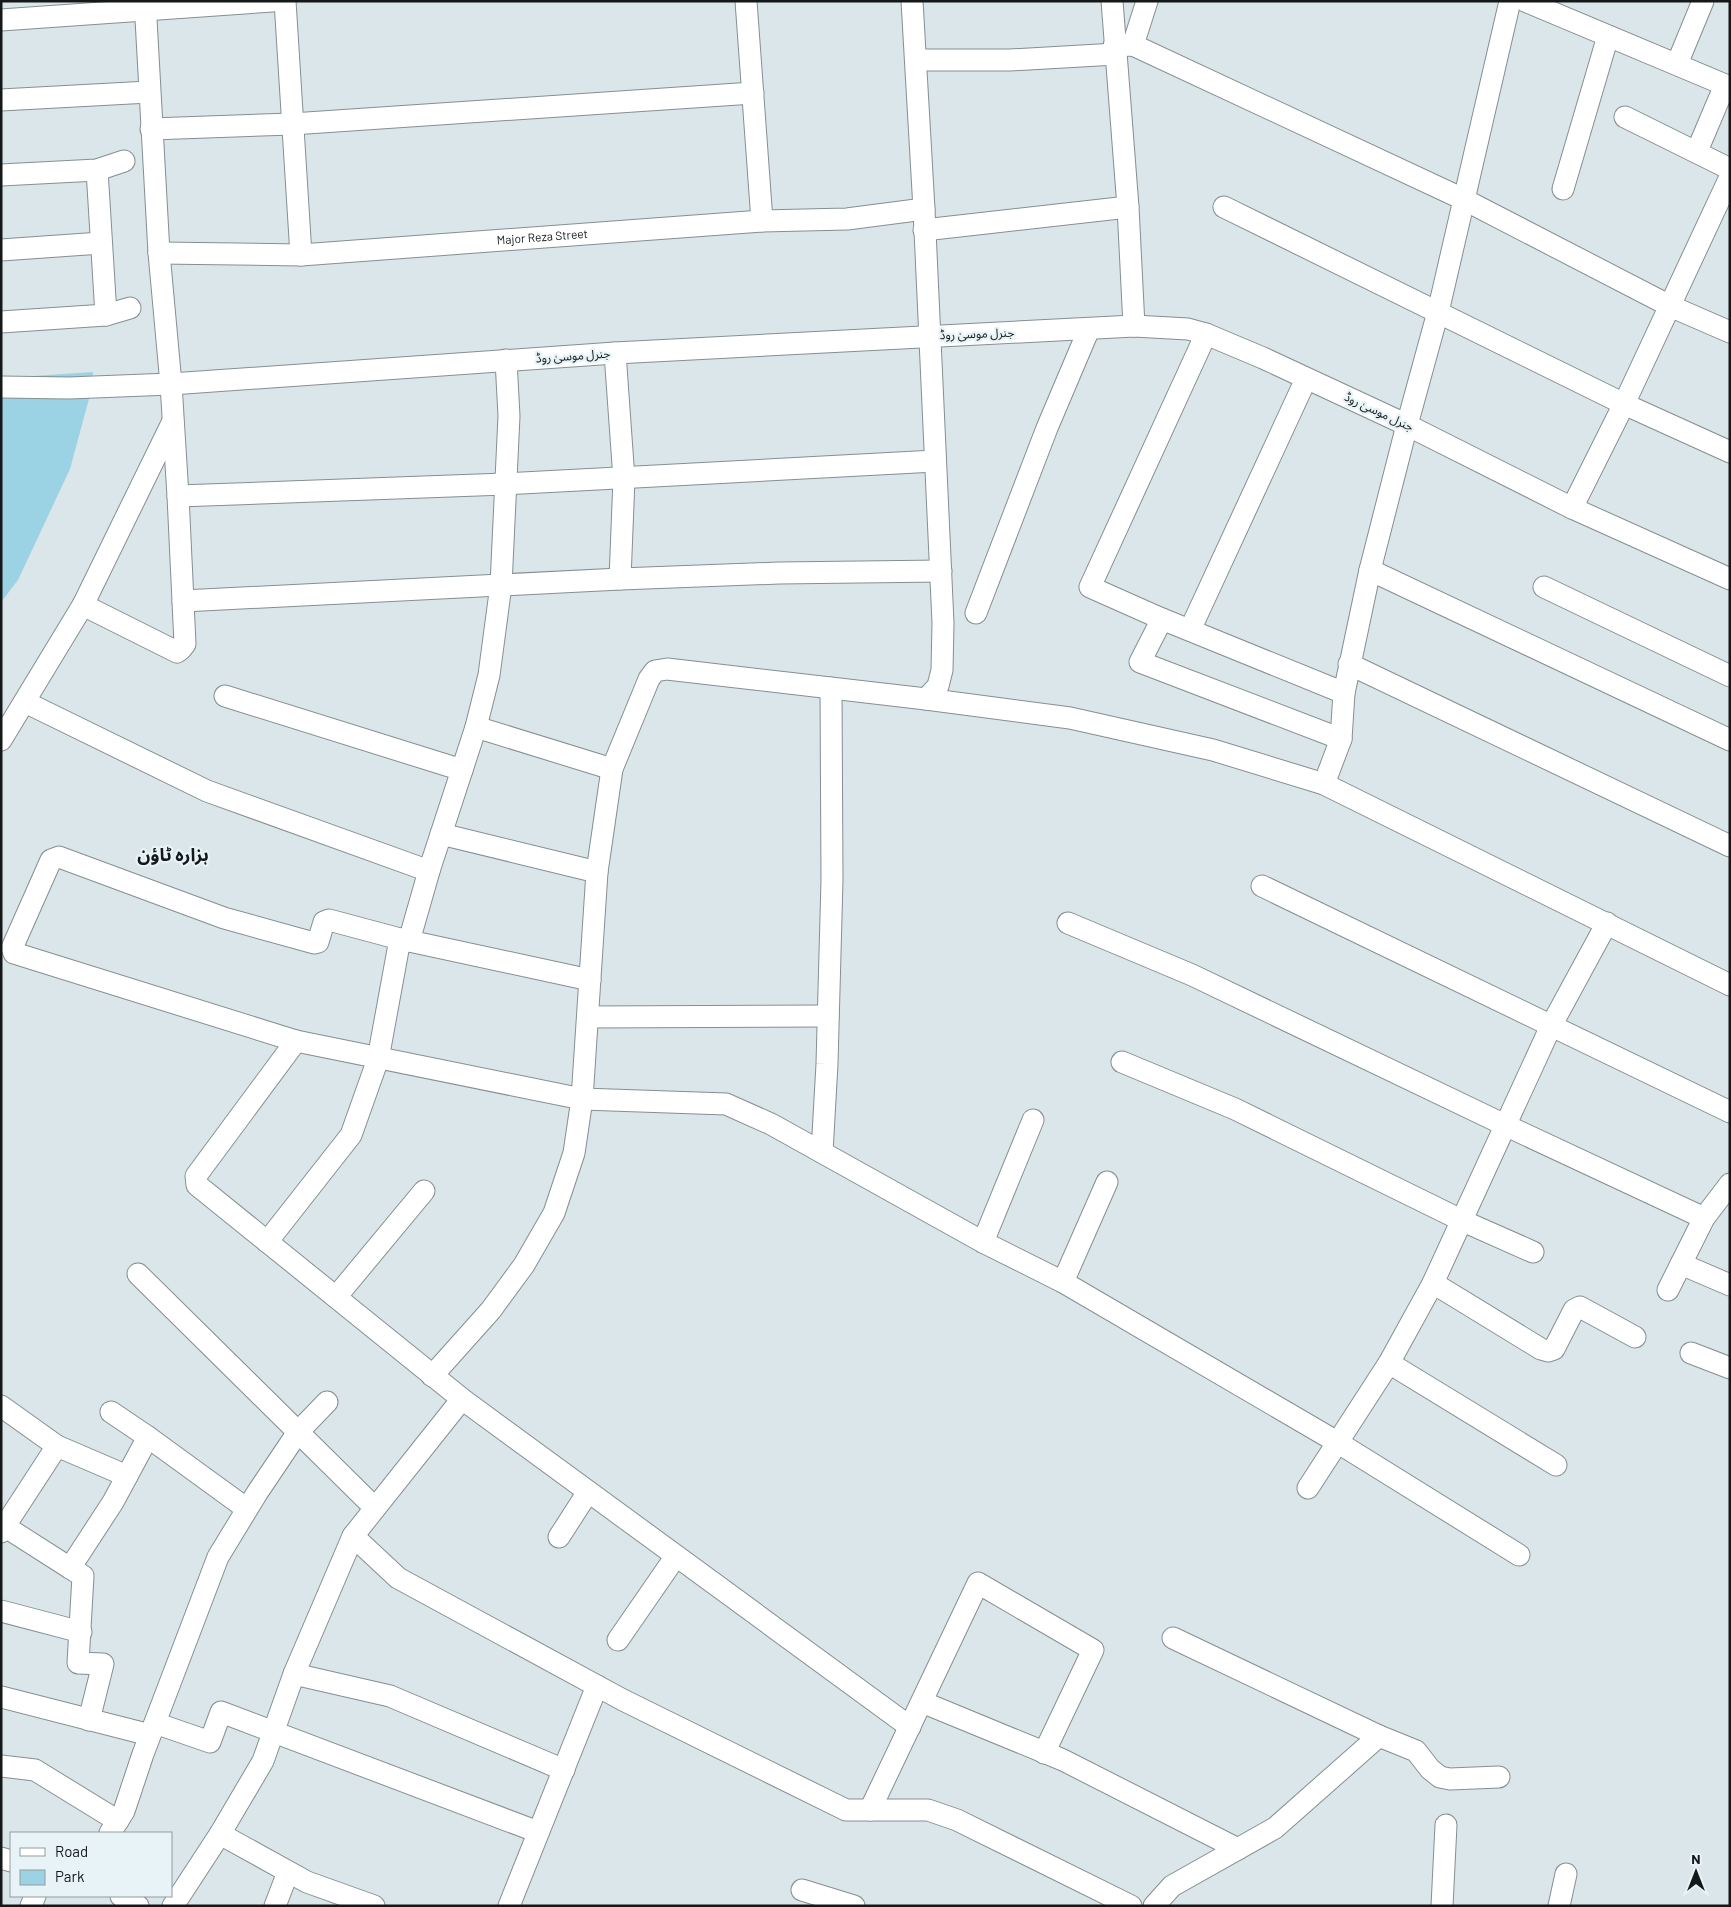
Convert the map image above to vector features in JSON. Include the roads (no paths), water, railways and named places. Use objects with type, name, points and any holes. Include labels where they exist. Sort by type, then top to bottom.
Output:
[{"type":"street","points":[[1,20],[146,6],[272,1]]},
{"type":"street","points":[[285,1],[301,255]]},
{"type":"street","points":[[746,1],[762,221]]},
{"type":"street","points":[[912,1],[941,571],[942,670],[938,686],[926,699]]},
{"type":"street","points":[[1112,1],[1121,48],[1134,326]]},
{"type":"street","points":[[1121,48],[1147,1]]},
{"type":"street","points":[[1324,784],[1340,739],[1344,693],[1349,664],[1370,570],[1438,312],[1510,1]]},
{"type":"street","points":[[1525,1],[1727,86],[1697,152]]},
{"type":"street","points":[[1677,64],[1704,1]]},
{"type":"street","points":[[82,605],[177,652],[184,644],[178,496],[171,384],[159,253],[149,92],[146,6]]},
{"type":"street","points":[[1564,189],[1608,36]]},
{"type":"street","points":[[916,60],[1010,60],[1121,48],[1463,199],[1670,306],[1730,332]]},
{"type":"street","points":[[1,100],[149,92]]},
{"type":"street","points":[[151,129],[292,124],[752,94]]},
{"type":"street","points":[[1625,117],[1730,168]]},
{"type":"street","points":[[1,176],[97,170],[124,161]]},
{"type":"street","points":[[97,170],[106,315]]},
{"type":"street","points":[[1572,508],[1624,404],[1730,177]]},
{"type":"street","points":[[924,230],[1128,207]]},
{"type":"street","points":[[1224,207],[1624,404],[1730,452]]},
{"type":"street","name":"Major Reza Street","points":[[159,253],[301,255],[762,221],[847,219],[924,208]]},
{"type":"street","points":[[1,250],[101,243]]},
{"type":"street","points":[[1,322],[106,315],[130,308]]},
{"type":"street","name":"جنرل موسیٰ روڈ","points":[[1,386],[69,388],[171,384],[615,353],[929,336],[1134,326],[1188,329],[1206,334],[1263,358],[1407,425],[1572,508],[1730,579]]},
{"type":"street","points":[[976,613],[1047,428],[1089,329]]},
{"type":"street","points":[[1206,334],[1090,587],[1162,619],[1344,693]]},
{"type":"street","points":[[615,353],[624,479],[620,578]]},
{"type":"street","points":[[267,1242],[351,1135],[378,1059],[405,940],[476,727],[489,675],[501,585],[508,416],[506,360]]},
{"type":"street","points":[[1190,630],[1306,379]]},
{"type":"street","points":[[1,740],[82,605],[172,423]]},
{"type":"street","points":[[178,496],[624,479],[935,460]]},
{"type":"street","points":[[1370,570],[1730,740]]},
{"type":"street","points":[[182,601],[620,578],[779,573],[941,571]]},
{"type":"street","points":[[1544,587],[1730,676]]},
{"type":"street","points":[[1162,619],[1140,662],[1340,739]]},
{"type":"street","points":[[1349,664],[1730,846]]},
{"type":"street","points":[[432,1376],[491,1310],[524,1265],[554,1213],[574,1153],[582,1099],[597,872],[612,769],[649,679],[655,671],[667,669],[1070,718],[1213,750],[1324,784],[1730,985]]},
{"type":"street","points":[[822,1152],[832,880],[831,688]]},
{"type":"street","points":[[225,696],[462,770]]},
{"type":"street","points":[[25,702],[206,791],[429,871]]},
{"type":"street","points":[[476,727],[612,769]]},
{"type":"street","points":[[441,834],[597,872]]},
{"type":"street","points":[[590,980],[405,940],[328,920],[324,922],[318,942],[314,943],[224,918],[59,857],[51,860],[12,948],[14,953],[296,1041],[378,1059],[582,1099],[726,1104],[771,1124],[983,1242],[1063,1282],[1338,1442],[1520,1555]]},
{"type":"street","points":[[1262,886],[1730,1112]]},
{"type":"street","points":[[1068,924],[1192,975],[1506,1126],[1704,1218]]},
{"type":"street","points":[[1308,1488],[1389,1362],[1433,1283],[1551,1026],[1607,924]]},
{"type":"street","points":[[588,1017],[828,1016]]},
{"type":"street","points":[[296,1041],[196,1176],[197,1185],[462,1399],[910,1727]]},
{"type":"street","points":[[1122,1062],[1235,1109],[1462,1221],[1533,1252]]},
{"type":"street","points":[[983,1242],[1033,1120]]},
{"type":"street","points":[[1063,1282],[1107,1182]]},
{"type":"street","points":[[1668,1290],[1704,1218],[1730,1184]]},
{"type":"street","points":[[336,1297],[424,1191]]},
{"type":"street","points":[[1681,1264],[1730,1285]]},
{"type":"street","points":[[138,1274],[375,1508]]},
{"type":"street","points":[[1433,1283],[1548,1351],[1554,1349],[1574,1310],[1580,1307],[1635,1338]]},
{"type":"street","points":[[1691,1353],[1730,1368]]},
{"type":"street","points":[[1389,1362],[1556,1465]]},
{"type":"street","points":[[173,1906],[220,1834],[263,1761],[294,1674],[353,1536],[462,1399]]},
{"type":"street","points":[[1,1766],[35,1770],[114,1827],[124,1811],[152,1729],[218,1557],[298,1432],[326,1402]]},
{"type":"street","points":[[1,1406],[57,1446],[127,1476]]},
{"type":"street","points":[[111,1412],[148,1436],[247,1509]]},
{"type":"street","points":[[70,1568],[113,1502],[148,1436]]},
{"type":"street","points":[[57,1446],[2,1528],[83,1576],[78,1663],[103,1664],[89,1720]]},
{"type":"street","points":[[559,1537],[588,1492]]},
{"type":"street","points":[[353,1536],[398,1578],[597,1686],[846,1810],[928,1810],[957,1820],[1131,1906]]},
{"type":"street","points":[[618,1640],[676,1556]]},
{"type":"street","points":[[870,1810],[978,1583],[1094,1650],[1044,1753]]},
{"type":"street","points":[[1,1612],[80,1632]]},
{"type":"street","points":[[1174,1638],[1379,1736],[1416,1751],[1430,1769],[1440,1777],[1500,1777]]},
{"type":"street","points":[[294,1674],[390,1696],[564,1770]]},
{"type":"street","points":[[509,1906],[597,1686]]},
{"type":"street","points":[[1,1697],[89,1720],[152,1729],[210,1742],[221,1712],[538,1832]]},
{"type":"street","points":[[922,1702],[1063,1760],[1238,1849]]},
{"type":"street","points":[[1154,1906],[1172,1886],[1275,1828],[1379,1736]]},
{"type":"street","points":[[1442,1906],[1446,1825]]},
{"type":"street","points":[[220,1834],[307,1882],[374,1906]]},
{"type":"street","points":[[275,1906],[288,1872]]},
{"type":"street","points":[[1559,1906],[1566,1874]]},
{"type":"street","points":[[802,1890],[854,1906]]},
{"type":"street","points":[[123,1897],[138,1906]]},
{"type":"district","name":"ہزارہ ٹاؤن","points":[[173,855]]}]
